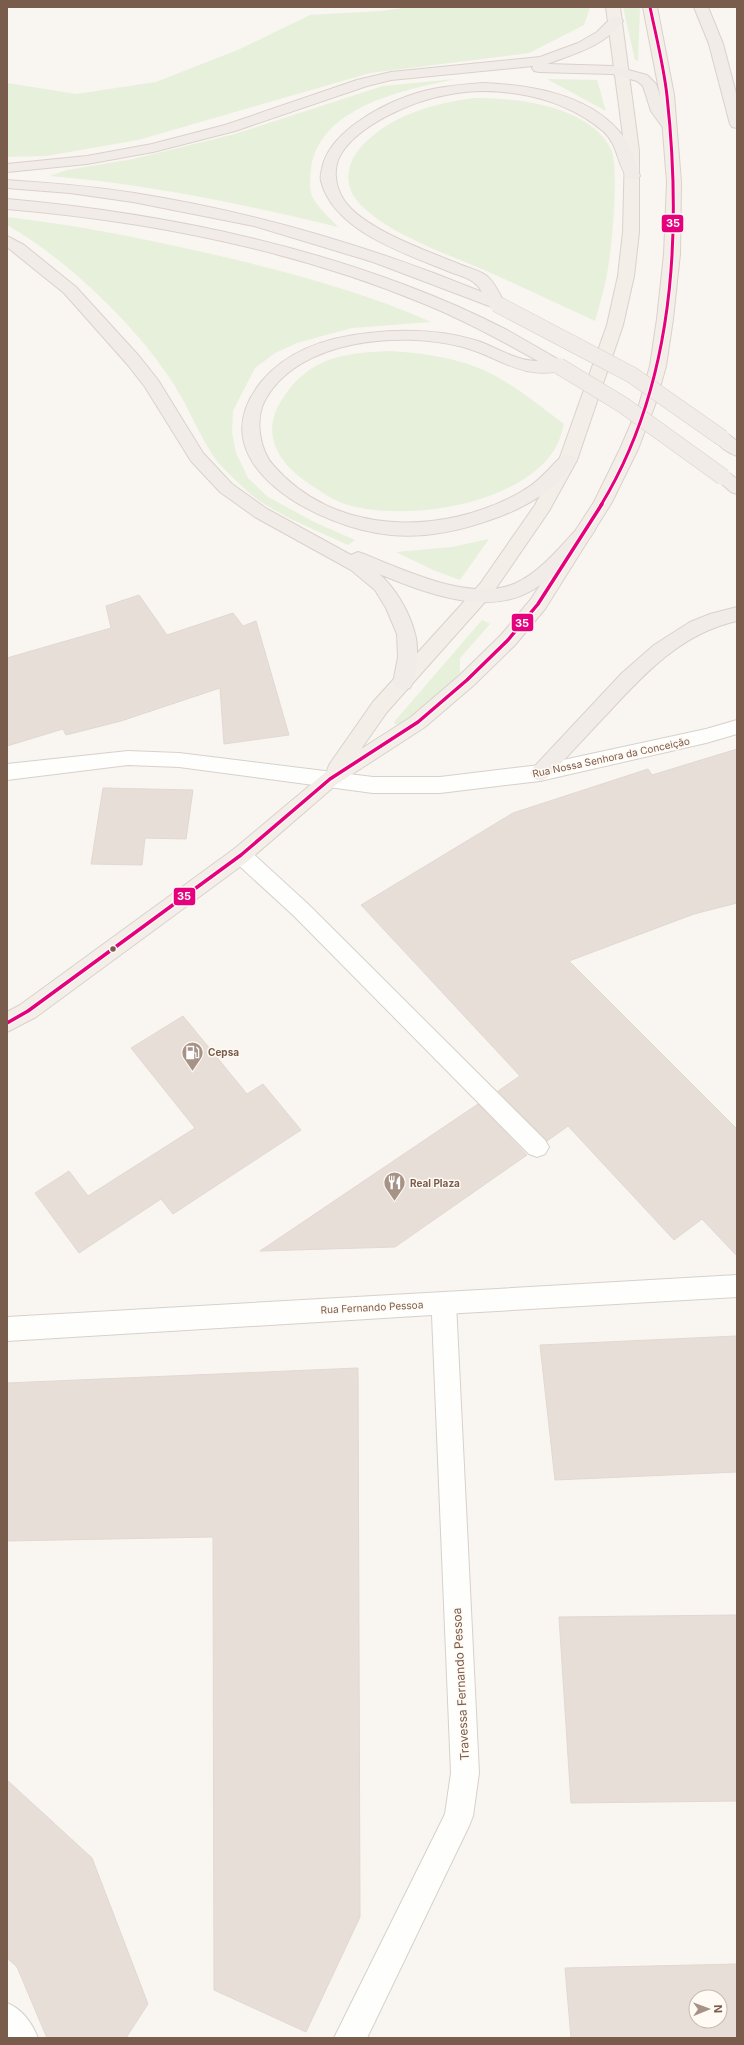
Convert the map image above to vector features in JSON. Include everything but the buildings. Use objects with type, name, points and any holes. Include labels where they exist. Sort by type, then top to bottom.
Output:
[{"type":"highway","points":[[701,7],[716,44],[737,124]]},
{"type":"highway","points":[[468,70],[542,60],[560,56],[583,46],[602,34],[616,21]]},
{"type":"highway","points":[[7,168],[87,160],[154,148],[275,114],[362,83],[391,76],[468,70],[545,68],[591,69],[622,72],[642,78],[648,84],[658,111],[669,126]]},
{"type":"highway","points":[[497,304],[480,279],[412,251],[380,235],[355,219],[340,206],[329,190],[326,176],[331,158],[347,139],[364,124],[383,111],[415,98],[452,88],[503,88],[532,92],[553,98],[576,106],[597,119],[609,128],[618,139],[633,176]]},
{"type":"highway","points":[[7,184],[57,188],[154,201],[249,220],[298,232],[400,264],[497,304],[632,375],[737,450]]},
{"type":"highway","points":[[7,204],[69,209],[175,227],[287,252],[390,285],[485,326],[559,366],[623,405],[737,488]]},
{"type":"highway","points":[[7,241],[19,248],[70,290],[134,360],[152,384],[197,457],[226,488],[261,513],[357,566],[381,585],[395,608],[406,634],[407,657],[403,683]]},
{"type":"highway","points":[[559,366],[520,365],[471,344],[441,338],[402,335],[366,338],[329,346],[294,360],[271,381],[253,410],[252,436],[259,459],[278,480],[301,499],[353,523],[392,529],[427,528],[468,520],[495,511],[519,500],[542,486],[568,460]]},
{"type":"highway","points":[[314,541],[415,580],[448,591],[480,596],[500,595],[522,589],[540,577],[586,530]]},
{"type":"highway","points":[[540,773],[639,667],[674,640],[702,625],[737,614]]},
{"type":"main road","points":[[330,779],[380,707],[480,596],[544,507],[568,460],[615,325],[627,268],[631,232],[633,176],[629,121],[613,7]]},
{"type":"main road","points":[[7,1023],[28,1011],[241,855],[330,779],[418,722],[468,680],[508,640],[538,604],[586,530],[603,502],[629,449],[647,405],[658,366],[667,305],[674,212],[674,182],[667,94],[650,7]]},
{"type":"street","name":"Rua Nossa Senhora da Conceição","points":[[7,772],[128,758],[179,760],[373,785],[440,785],[540,773],[706,736],[737,726]]},
{"type":"street","points":[[241,855],[301,910],[537,1147]]},
{"type":"street","name":"Rua Fernando Pessoa","points":[[7,1329],[737,1286]]},
{"type":"street","name":"Travessa Fernando Pessoa","points":[[349,2038],[354,2032],[459,1816],[465,1773],[444,1304]]},
{"type":"street","points":[[7,2018],[24,2038]]},
{"type":"green space","points":[[411,7],[590,7],[584,25],[529,53],[370,73],[138,140],[46,156],[7,157],[7,83],[76,94],[156,82],[240,49],[310,15],[381,11]]},
{"type":"green space","points":[[623,7],[640,7],[638,61],[635,60]]},
{"type":"green space","points":[[455,79],[413,89],[367,104],[347,116],[330,130],[317,147],[311,169],[310,186],[312,196],[321,209],[338,227],[267,210],[195,196],[123,184],[50,176],[67,170],[133,159],[235,134],[383,86]]},
{"type":"green space","points":[[547,79],[597,80],[606,111]]},
{"type":"green space","points":[[475,98],[493,98],[532,103],[551,107],[570,114],[587,123],[601,134],[611,149],[614,159],[615,174],[614,212],[608,268],[595,321],[403,234],[374,216],[362,206],[352,192],[348,177],[352,161],[361,147],[373,136],[385,127],[414,112],[444,103]]},
{"type":"green space","points":[[7,217],[123,235],[262,266],[359,294],[431,322],[352,328],[297,343],[275,353],[255,368],[233,411],[232,432],[236,453],[248,478],[268,497],[314,522],[355,540],[348,545],[309,528],[269,507],[247,491],[215,459],[175,386],[137,335],[74,273],[29,238],[7,225]]},
{"type":"green space","points":[[389,351],[422,354],[455,360],[476,367],[499,378],[522,392],[564,424],[556,447],[540,467],[517,483],[490,496],[460,504],[429,510],[398,511],[370,509],[345,504],[327,496],[299,476],[281,457],[275,446],[272,434],[273,422],[277,409],[295,382],[306,372],[318,365],[330,360],[358,353]]},
{"type":"green space","points":[[489,539],[460,580],[433,570],[396,552],[452,547]]},
{"type":"green space","points":[[482,620],[490,624],[460,658],[460,675],[402,725],[395,724],[394,722]]},
{"type":"transit line","name":"35","points":[[7,1023],[28,1011],[241,855],[330,779],[418,722],[467,680],[508,640],[538,604],[586,530],[603,502],[629,449],[647,405],[658,366],[665,319],[672,254],[674,182],[667,95],[650,7]]},
{"type":"place","name":"Cepsa","points":[[193,1072]]},
{"type":"place","name":"Real Plaza","points":[[395,1202]]}]
